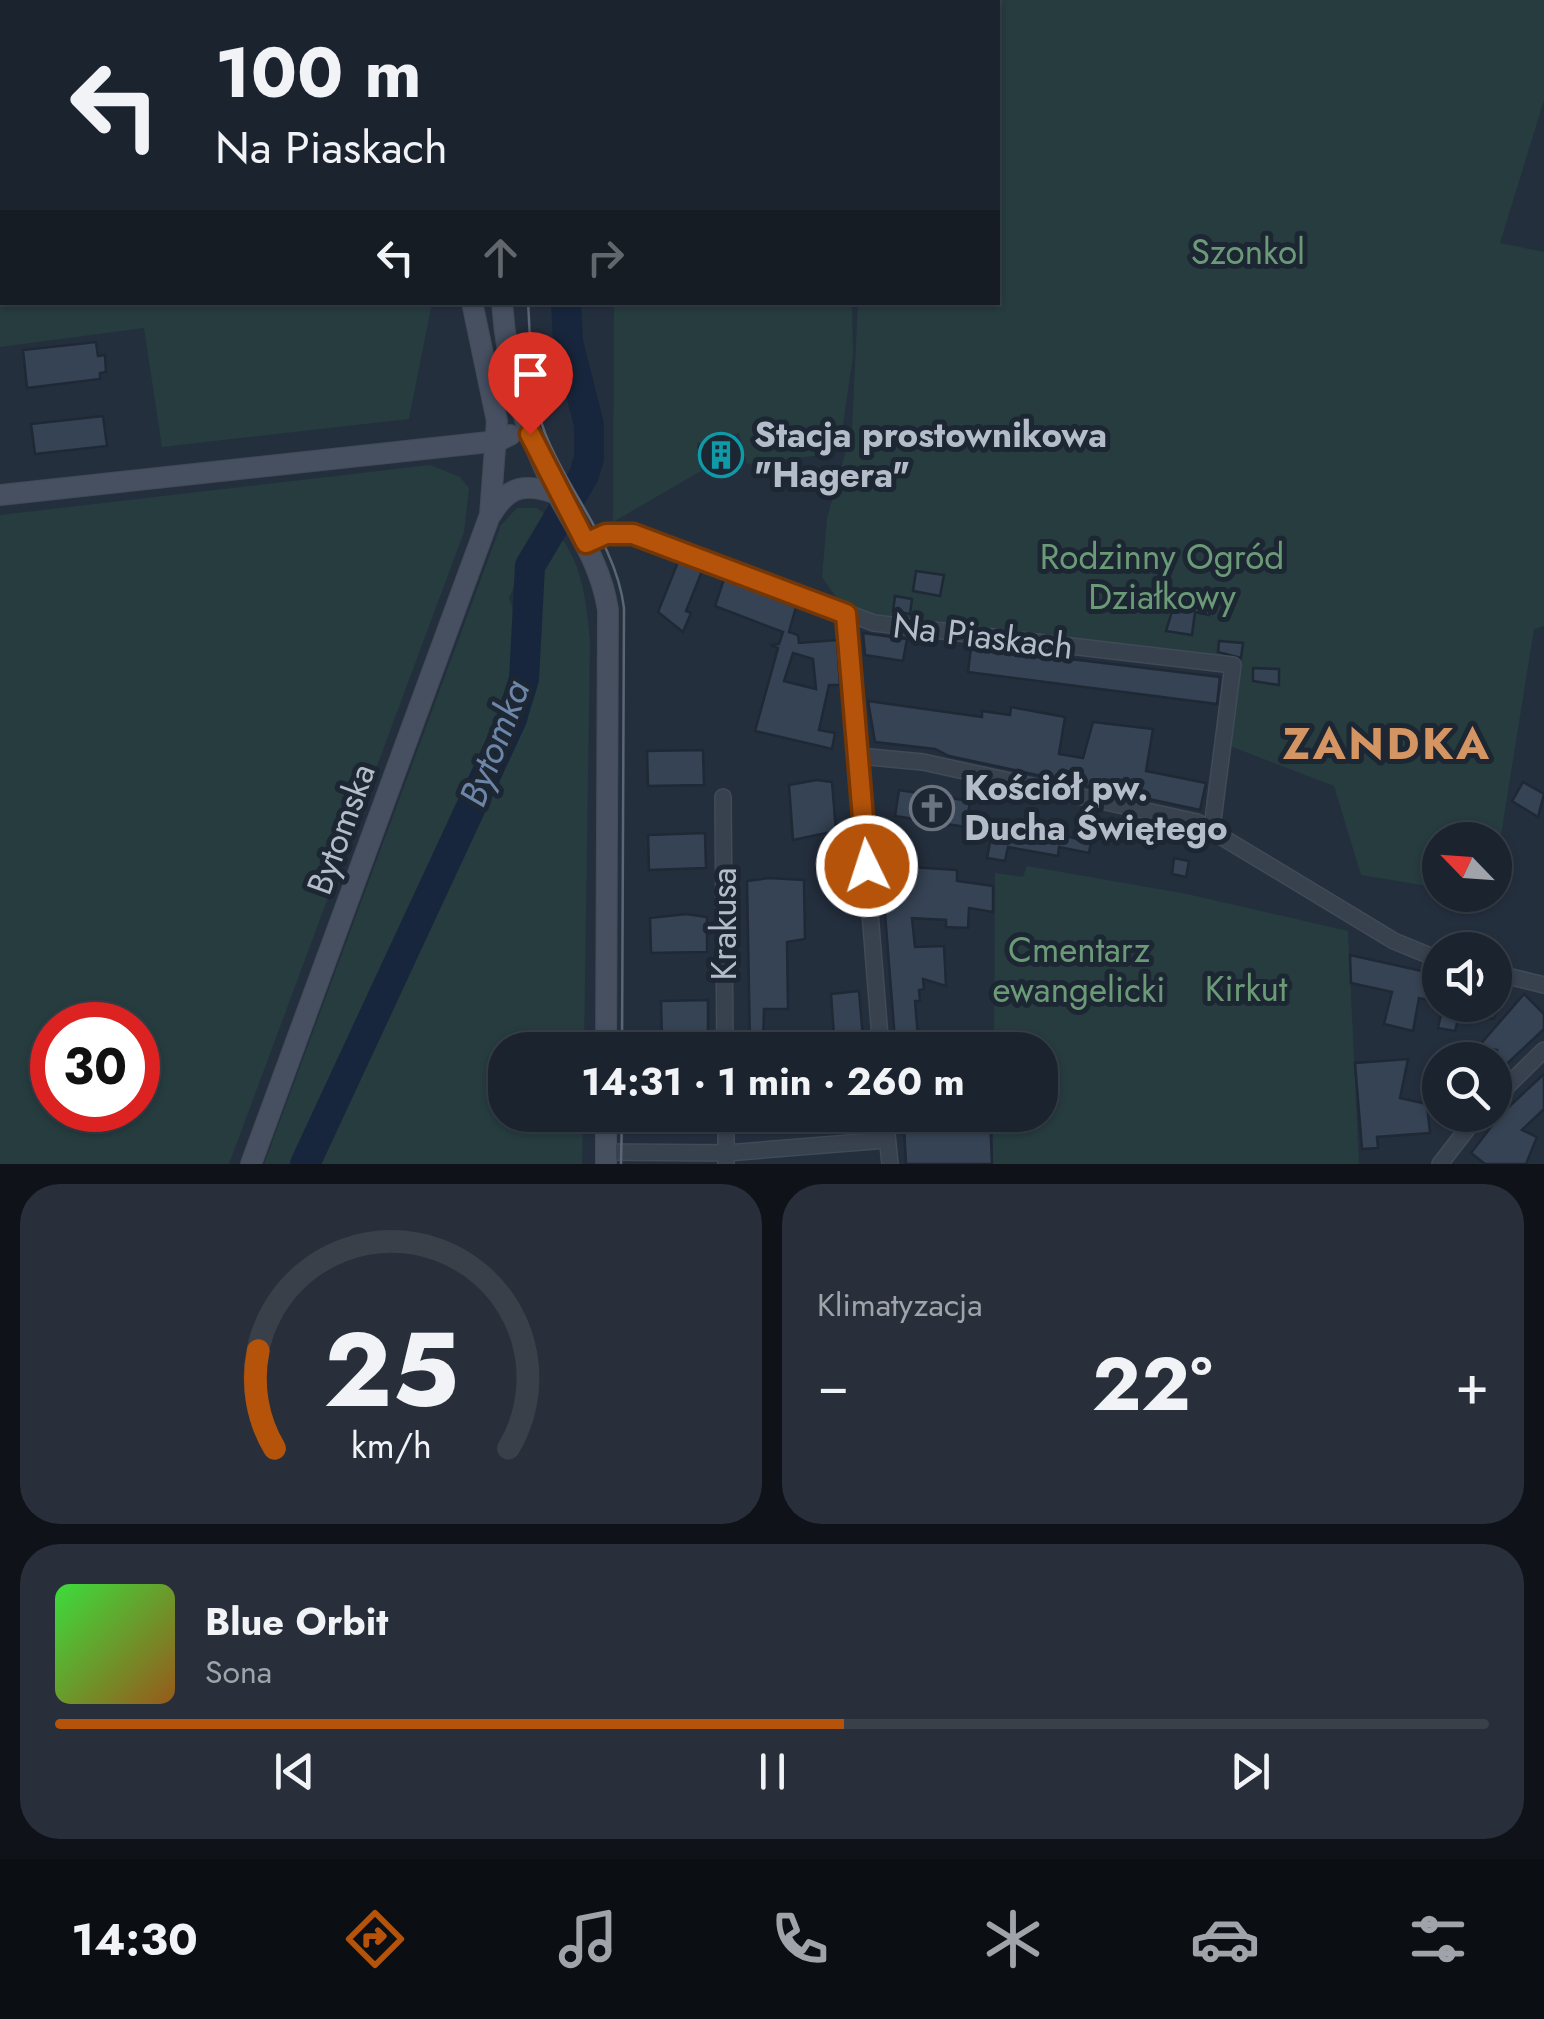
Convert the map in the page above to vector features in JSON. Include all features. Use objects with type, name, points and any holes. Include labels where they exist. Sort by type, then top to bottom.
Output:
[{"type":"street","name":"Bytomska","points":[[251,1164],[490,515],[498,442],[494,400],[473,305]]},
{"type":"street","points":[[502,305],[507,363],[520,411],[604,584],[610,630],[606,1032]]},
{"type":"street","points":[[0,495],[498,442],[510,435],[520,411]]},
{"type":"street","points":[[498,442],[524,456],[554,487]]},
{"type":"street","points":[[451,445],[486,464],[496,484]]},
{"type":"street","points":[[490,515],[502,496],[513,490],[554,487]]},
{"type":"street","name":"Na Piaskach","points":[[583,538],[633,534],[874,623],[1233,665],[1212,828]]},
{"type":"street","points":[[846,614],[879,1032]]},
{"type":"street","points":[[859,756],[922,762],[1212,828],[1394,941],[1422,953]]},
{"type":"street","name":"Krakusa","points":[[723,797],[725,1032]]},
{"type":"street","points":[[1512,978],[1544,985]]},
{"type":"street","points":[[1512,1081],[1544,1050]]},
{"type":"street","points":[[606,1132],[606,1158],[726,1158],[887,1140]]},
{"type":"street","points":[[726,1132],[726,1158]]},
{"type":"street","points":[[886,1132],[890,1164]]},
{"type":"street","points":[[1440,1164],[1465,1132]]},
{"type":"green space","name":"Szonkol","points":[[1000,0],[1544,0],[1544,100],[1500,243],[1544,252],[1544,626],[1534,629],[1503,822],[1422,822],[1422,885],[1361,875],[1334,786],[1217,741],[1229,661],[852,620],[822,577],[827,518],[852,429],[858,305],[1000,305]]},
{"type":"green space","points":[[0,305],[432,305],[409,419],[162,447],[144,328],[0,347]]},
{"type":"green space","points":[[614,305],[852,305],[853,356],[840,445],[830,454],[747,464],[739,433],[697,443],[701,471],[613,522]]},
{"type":"green space","points":[[430,465],[460,477],[469,488],[464,532],[229,1164],[0,1164],[0,515]]},
{"type":"green space","points":[[517,508],[537,508],[546,515],[509,598],[518,628],[519,654],[508,710],[323,1096],[295,1164],[264,1164],[501,525]]},
{"type":"green space","points":[[560,536],[579,572],[590,639],[584,1032],[488,1032],[488,1132],[583,1132],[582,1164],[313,1164],[527,722],[538,668],[533,586]]},
{"type":"green space","points":[[1027,866],[1187,894],[1348,931],[1359,1164],[993,1164],[993,1132],[1058,1132],[1058,1032],[994,1032],[995,873],[1023,877]]},
{"type":"building","points":[[96,342],[98,356],[105,355],[106,372],[100,373],[100,379],[27,388],[23,350]]},
{"type":"building","points":[[103,416],[107,446],[35,454],[31,424]]},
{"type":"building","name":"Stacja prostownikowa \"Hagera\"","points":[[736,438],[742,462],[705,471],[699,447]]},
{"type":"building","points":[[678,562],[702,571],[686,611],[691,613],[683,632],[658,612]]},
{"type":"building","points":[[916,571],[944,575],[940,596],[913,591]]},
{"type":"building","points":[[724,579],[796,607],[789,632],[798,635],[799,643],[837,640],[840,685],[829,685],[819,730],[835,733],[832,749],[755,731],[778,648],[770,645],[779,644],[783,632],[715,606]],"holes":[[[793,653],[813,659],[816,689],[784,681]]]},
{"type":"building","points":[[1164,594],[1212,602],[1209,615],[1195,612],[1192,635],[1166,631],[1173,608],[1162,605]]},
{"type":"building","points":[[895,596],[912,599],[910,614],[893,611]]},
{"type":"building","points":[[863,633],[907,639],[903,661],[865,655]]},
{"type":"building","points":[[1219,641],[1243,643],[1241,658],[1218,652]]},
{"type":"building","points":[[971,647],[1220,677],[1217,704],[968,672]]},
{"type":"building","points":[[1253,668],[1279,669],[1279,685],[1253,681]]},
{"type":"building","points":[[868,701],[982,717],[982,711],[1010,715],[1011,707],[1065,717],[1059,754],[1083,758],[1093,722],[1153,729],[1146,771],[1206,783],[1200,810],[949,756],[935,749],[875,742]]},
{"type":"building","points":[[703,750],[704,785],[648,786],[647,751]]},
{"type":"building","points":[[817,780],[832,782],[836,831],[793,840],[789,785]]},
{"type":"building","points":[[1523,782],[1544,794],[1538,817],[1512,801]]},
{"type":"building","name":"Kościół pw. Ducha Świętego","points":[[899,790],[970,801],[966,827],[895,816]]},
{"type":"building","points":[[1029,821],[1059,826],[1057,834],[1091,842],[1089,853],[1059,847],[1058,856],[1008,847],[1005,861],[987,858],[992,832],[1027,838]]},
{"type":"building","points":[[705,833],[706,868],[649,870],[648,835]]},
{"type":"building","points":[[880,850],[907,851],[911,867],[957,870],[957,881],[993,886],[993,912],[969,908],[968,928],[946,927],[946,920],[912,918],[915,947],[944,946],[946,986],[923,979],[920,1001],[915,1001],[918,1032],[894,1032]]},
{"type":"building","points":[[1174,858],[1189,861],[1186,877],[1172,874]]},
{"type":"building","points":[[804,880],[805,939],[787,942],[788,1009],[764,1009],[763,1032],[750,1032],[747,881]]},
{"type":"building","points":[[686,914],[707,917],[707,952],[651,953],[650,918]]},
{"type":"building","points":[[1350,955],[1422,971],[1422,999],[1419,998],[1413,1031],[1384,1024],[1392,992],[1351,983]]},
{"type":"building","points":[[859,991],[862,1032],[834,1032],[831,994]]},
{"type":"building","points":[[1524,994],[1544,1014],[1544,1029],[1512,1059],[1512,1042],[1482,1042],[1500,1022],[1512,1022],[1512,1008]]},
{"type":"building","points":[[708,1000],[708,1032],[662,1032],[661,1001]]},
{"type":"building","points":[[1439,1022],[1457,1022],[1455,1031],[1438,1028]]},
{"type":"building","points":[[1408,1059],[1400,1098],[1422,1103],[1422,1132],[1430,1133],[1377,1137],[1378,1148],[1362,1149],[1355,1063]]},
{"type":"building","points":[[1544,1074],[1544,1109],[1522,1130],[1537,1137],[1526,1164],[1485,1164],[1471,1153],[1487,1132],[1512,1132],[1512,1104]]},
{"type":"building","points":[[904,1132],[991,1132],[992,1164],[906,1164]]},
{"type":"waterway","name":"Bytomka","points":[[305,1164],[511,721],[524,679],[530,566],[584,475],[589,458],[589,425],[568,342],[566,305]]},
{"type":"tram line","points":[[528,305],[536,401],[545,433],[612,562],[624,608],[622,1032]]},
{"type":"tram line","points":[[621,1164],[622,1132]]},
{"type":"place","name":"Stacja prostownikowa \"Hagera\"","points":[[721,455]]},
{"type":"place","name":"Kościół pw. Ducha Świętego","points":[[932,808]]},
{"type":"district","name":"ZANDKA","points":[[1387,743]]},
{"type":"route","points":[[530,434],[557,494],[586,543],[606,534],[633,534],[846,614],[867,866]]},
{"type":"park label","name":"Rodzinny Ogród Działkowy","points":[[1162,577]]},
{"type":"park label","name":"Cmentarz ewangelicki","points":[[1079,970]]},
{"type":"park label","name":"Kirkut","points":[[1246,989]]}]
